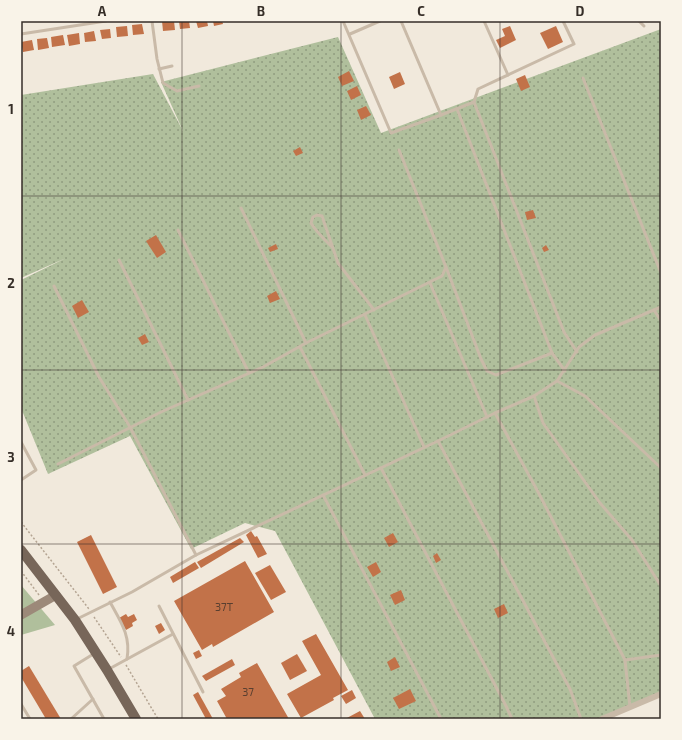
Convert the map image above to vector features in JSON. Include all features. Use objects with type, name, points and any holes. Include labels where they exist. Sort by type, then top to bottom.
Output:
[{"type":"main road","points":[[21,550],[75,620],[97,653],[136,719]]},
{"type":"main road","points":[[21,615],[56,595]]},
{"type":"street","points":[[602,719],[661,694]]},
{"type":"lane","points":[[21,34],[106,21]]},
{"type":"lane","points":[[152,21],[158,69],[163,83],[177,91],[198,86]]},
{"type":"lane","points":[[343,21],[350,34],[392,133],[474,102]]},
{"type":"lane","points":[[350,34],[380,21]]},
{"type":"lane","points":[[401,21],[441,115]]},
{"type":"lane","points":[[484,21],[508,75]]},
{"type":"lane","points":[[563,21],[574,44],[478,89],[474,102],[564,332],[577,352]]},
{"type":"lane","points":[[638,21],[644,26]]},
{"type":"lane","points":[[158,69],[172,66]]},
{"type":"lane","points":[[583,78],[661,273]]},
{"type":"lane","points":[[457,109],[552,353],[565,371]]},
{"type":"lane","points":[[399,150],[487,371],[496,375],[552,353]]},
{"type":"lane","points":[[241,208],[306,343]]},
{"type":"lane","points":[[333,248],[314,228],[312,223],[313,217],[317,215],[322,216],[333,248],[338,263],[374,310]]},
{"type":"lane","points":[[178,230],[249,373]]},
{"type":"lane","points":[[119,260],[188,400]]},
{"type":"lane","points":[[58,464],[130,427],[249,373],[306,343],[430,283],[442,276],[446,267]]},
{"type":"lane","points":[[430,283],[487,416]]},
{"type":"lane","points":[[54,286],[99,377],[130,427],[196,555]]},
{"type":"lane","points":[[75,620],[132,592],[196,555],[438,441],[487,416],[534,396],[557,381],[579,348],[595,335],[661,307]]},
{"type":"lane","points":[[654,310],[661,321]]},
{"type":"lane","points":[[365,315],[424,447]]},
{"type":"lane","points":[[300,347],[365,475]]},
{"type":"lane","points":[[557,381],[585,396],[661,468]]},
{"type":"lane","points":[[534,396],[543,423],[600,503],[632,540],[661,586]]},
{"type":"lane","points":[[495,413],[625,660],[630,708]]},
{"type":"lane","points":[[438,441],[570,689],[581,719]]},
{"type":"lane","points":[[21,442],[36,470],[21,480]]},
{"type":"lane","points":[[381,468],[512,719]]},
{"type":"lane","points":[[322,495],[441,719]]},
{"type":"lane","points":[[110,602],[126,632],[129,648],[128,659]]},
{"type":"lane","points":[[159,606],[203,692]]},
{"type":"lane","points":[[107,670],[173,634]]},
{"type":"lane","points":[[97,653],[74,666],[104,719]]},
{"type":"lane","points":[[625,660],[661,655]]},
{"type":"lane","points":[[71,719],[93,699]]},
{"type":"lane","points":[[21,704],[30,719]]},
{"type":"path","points":[[21,522],[91,612],[158,719]]},
{"type":"path","points":[[21,571],[44,601]]},
{"type":"green space","points":[[661,29],[661,692],[596,719],[375,719],[275,531],[245,523],[191,549],[130,436],[48,474],[21,408],[21,280],[66,258],[21,278],[21,95],[153,74],[183,131],[161,82],[338,37],[381,133]]},
{"type":"green space","points":[[21,585],[55,625],[21,635]]},
{"type":"building","points":[[162,21],[174,21],[175,30],[163,31]]},
{"type":"building","points":[[179,21],[189,21],[190,28],[180,29]]},
{"type":"building","points":[[196,21],[207,21],[208,26],[198,28]]},
{"type":"building","points":[[213,21],[222,21],[223,24],[214,26]]},
{"type":"building","points":[[142,24],[144,34],[133,35],[132,25]]},
{"type":"building","points":[[127,26],[128,36],[117,37],[116,27]]},
{"type":"building","points":[[510,26],[516,40],[500,48],[496,40],[505,36],[502,29]]},
{"type":"building","points":[[556,26],[563,42],[548,49],[540,33]]},
{"type":"building","points":[[110,29],[111,38],[102,39],[100,30]]},
{"type":"building","points":[[94,31],[96,41],[85,42],[84,33]]},
{"type":"building","points":[[79,33],[80,44],[69,46],[67,35]]},
{"type":"building","points":[[63,35],[65,45],[52,47],[51,37]]},
{"type":"building","points":[[47,38],[49,48],[38,50],[37,39]]},
{"type":"building","points":[[32,40],[34,50],[23,52],[21,42]]},
{"type":"building","points":[[349,71],[354,81],[342,86],[338,77]]},
{"type":"building","points":[[400,72],[405,84],[394,89],[389,77]]},
{"type":"building","points":[[525,75],[530,87],[521,91],[516,79]]},
{"type":"building","points":[[357,86],[361,95],[351,100],[347,91]]},
{"type":"building","points":[[366,106],[371,115],[361,120],[357,110]]},
{"type":"building","points":[[300,147],[303,153],[296,156],[293,151]]},
{"type":"building","points":[[533,210],[536,218],[527,220],[525,212]]},
{"type":"building","points":[[156,235],[166,252],[157,258],[146,241]]},
{"type":"building","points":[[276,244],[278,249],[270,252],[268,248]]},
{"type":"building","points":[[546,245],[549,250],[544,252],[542,248]]},
{"type":"building","points":[[276,291],[280,299],[270,303],[267,296]]},
{"type":"building","points":[[82,300],[89,312],[78,318],[72,306]]},
{"type":"building","points":[[145,334],[149,342],[142,345],[138,338]]},
{"type":"building","points":[[251,531],[255,537],[257,536],[267,554],[258,558],[246,535]]},
{"type":"building","points":[[393,533],[398,542],[389,547],[384,538]]},
{"type":"building","points":[[91,535],[117,587],[103,594],[77,542]]},
{"type":"building","points":[[240,538],[244,542],[201,568],[197,562]]},
{"type":"building","points":[[437,553],[441,560],[436,563],[433,556]]},
{"type":"building","points":[[245,561],[274,612],[213,647],[212,644],[202,650],[174,601]]},
{"type":"building","points":[[195,562],[199,568],[173,583],[170,577]]},
{"type":"building","points":[[376,562],[381,572],[373,577],[367,567]]},
{"type":"building","points":[[270,565],[286,592],[271,600],[255,573]]},
{"type":"building","points":[[401,590],[405,600],[395,605],[390,595]]},
{"type":"building","points":[[504,604],[508,613],[498,618],[494,609]]},
{"type":"building","points":[[126,614],[128,617],[134,614],[137,620],[132,623],[133,626],[126,630],[119,618]]},
{"type":"building","points":[[161,623],[165,630],[159,634],[155,626]]},
{"type":"building","points":[[316,634],[348,690],[333,698],[334,700],[301,718],[287,694],[321,675],[302,641]]},
{"type":"building","points":[[199,650],[202,656],[196,659],[193,653]]},
{"type":"building","points":[[297,654],[307,671],[290,680],[281,663]]},
{"type":"building","points":[[395,657],[400,667],[391,671],[387,662]]},
{"type":"building","points":[[232,659],[235,665],[206,681],[202,676]]},
{"type":"building","points":[[257,663],[289,719],[227,719],[217,701],[226,696],[221,689],[241,677],[239,673]]},
{"type":"building","points":[[29,666],[61,719],[46,719],[21,677],[21,671]]},
{"type":"building","points":[[410,689],[416,701],[399,709],[393,698]]},
{"type":"building","points":[[352,690],[356,698],[346,704],[341,696]]},
{"type":"building","points":[[198,692],[213,719],[206,719],[193,695]]},
{"type":"building","points":[[360,711],[365,719],[345,719]]}]
